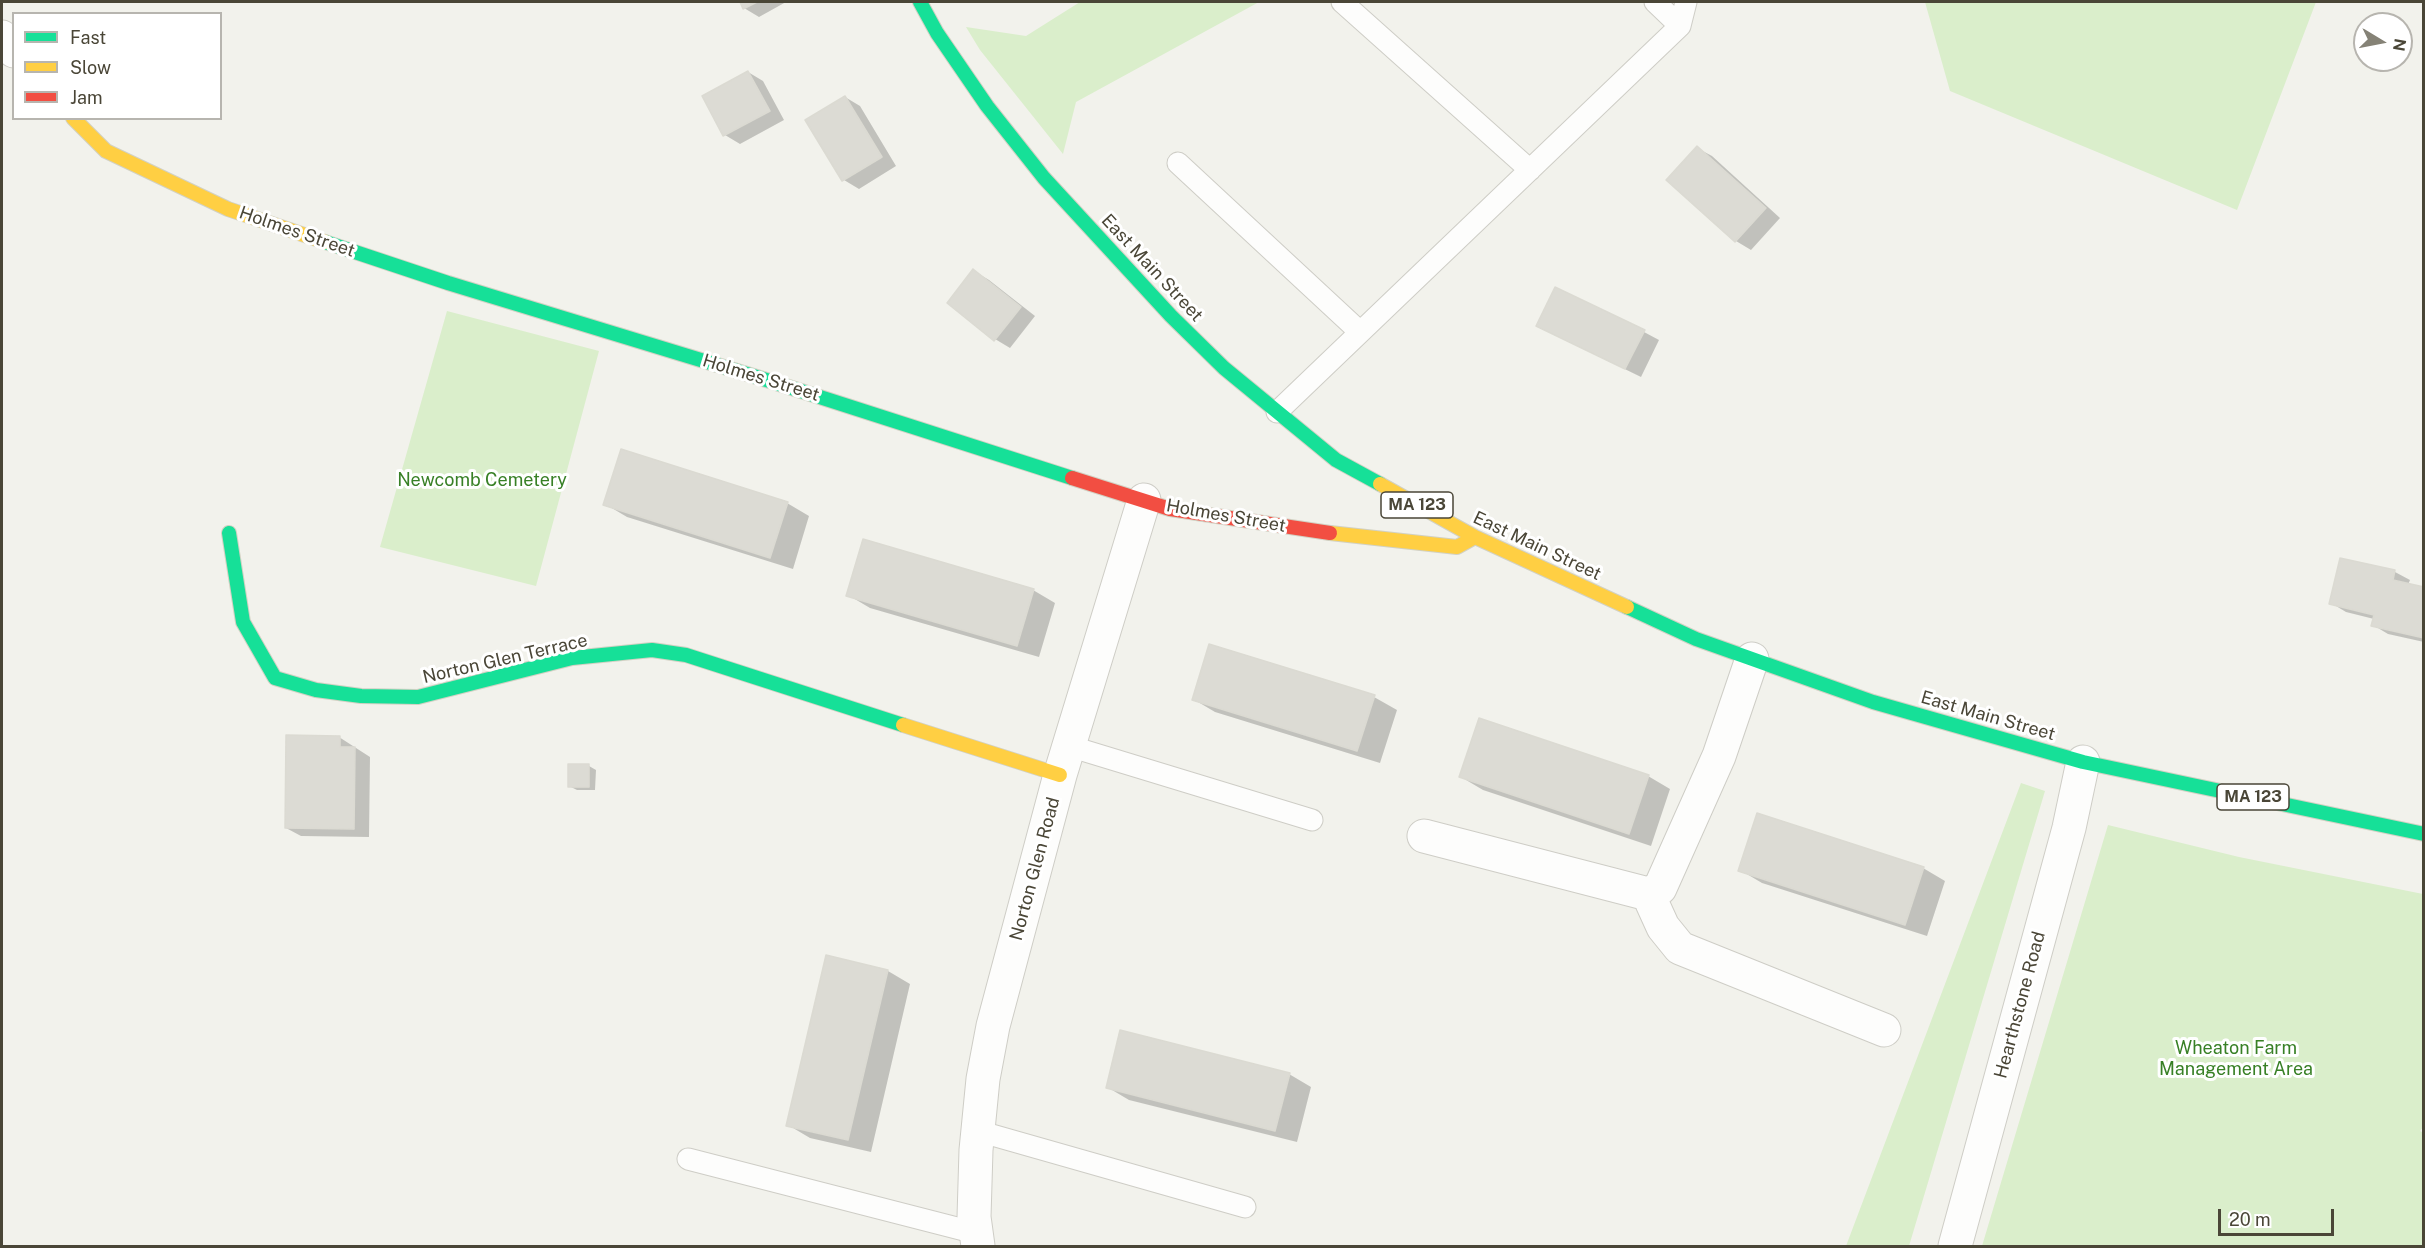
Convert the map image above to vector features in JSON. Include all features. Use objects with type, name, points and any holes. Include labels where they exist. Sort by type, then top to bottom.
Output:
[{"type":"main road","name":"East Main Street","points":[[920,2],[937,33],[987,106],[1044,178],[1171,316],[1224,368],[1336,460],[1475,537],[1696,639],[1873,702],[2083,762]]},
{"type":"main road","name":"Holmes Street","points":[[75,120],[106,151],[228,209],[448,283],[773,382],[1170,508],[1286,528],[1413,543],[1457,547],[1475,537]]},
{"type":"main road","name":"Norton Glen Terrace","points":[[229,534],[243,622],[275,678],[316,690],[361,696],[418,697],[572,658],[652,650],[686,655],[1064,760]]},
{"type":"main road","name":"MA 123","points":[[2083,762],[2424,834]]},
{"type":"street","points":[[2,37],[12,49]]},
{"type":"street","name":"Norton Glen Road","points":[[977,1240],[974,1217],[978,1131],[983,1078],[993,1026],[1064,760],[1144,500]]},
{"type":"street","points":[[1424,836],[1648,894],[1660,888],[1719,756],[1752,659]]},
{"type":"street","name":"Hearthstone Road","points":[[1955,1246],[2066,839],[2083,762]]},
{"type":"street","points":[[1648,894],[1663,927],[1680,948],[1884,1030]]},
{"type":"lane","points":[[1342,2],[1530,170]]},
{"type":"lane","points":[[1655,2],[1680,26]]},
{"type":"lane","points":[[1277,411],[1680,26],[1686,2]]},
{"type":"lane","points":[[1178,163],[1360,332]]},
{"type":"lane","points":[[1064,760],[1312,820]]},
{"type":"lane","points":[[978,1131],[1245,1207]]},
{"type":"lane","points":[[688,1160],[977,1240]]},
{"type":"green space","points":[[1080,2],[1259,2],[1076,102],[1063,154],[980,50],[966,27],[1026,36]]},
{"type":"green space","points":[[1925,2],[2316,2],[2237,210],[1950,91]]},
{"type":"green space","name":"Newcomb Cemetery","points":[[447,311],[599,351],[536,586],[380,547]]},
{"type":"green space","points":[[2021,783],[2045,791],[1909,1246],[1846,1246]]},
{"type":"green space","name":"Wheaton Farm Management Area","points":[[2108,825],[2239,857],[2423,894],[2424,1126],[2420,1131],[2424,1133],[2423,1246],[1982,1246]]},
{"type":"building","points":[[740,2],[757,2],[743,9]]},
{"type":"building","points":[[748,71],[770,111],[723,136],[702,96]]},
{"type":"building","points":[[845,96],[882,157],[842,181],[805,120]]},
{"type":"building","points":[[1697,146],[1766,208],[1735,242],[1666,180]]},
{"type":"building","points":[[973,269],[1021,307],[994,341],[947,303]]},
{"type":"building","points":[[1555,287],[1645,330],[1625,369],[1536,326]]},
{"type":"building","points":[[621,449],[788,502],[770,558],[603,505]]},
{"type":"building","points":[[863,539],[1034,589],[1017,646],[846,596]]},
{"type":"building","points":[[2340,558],[2395,570],[2393,580],[2424,587],[2424,638],[2371,626],[2374,615],[2329,604]]},
{"type":"building","points":[[1209,644],[1375,695],[1357,751],[1192,700]]},
{"type":"building","points":[[1479,718],[1649,775],[1629,834],[1459,777]]},
{"type":"building","points":[[286,735],[340,736],[340,747],[355,747],[354,829],[285,828]]},
{"type":"building","points":[[568,764],[589,764],[589,787],[568,787]]},
{"type":"building","points":[[1757,813],[1924,867],[1905,925],[1738,871]]},
{"type":"building","points":[[826,955],[888,970],[848,1140],[786,1126]]},
{"type":"building","points":[[1120,1030],[1290,1073],[1275,1131],[1106,1088]]},
{"type":"traffic: fast","points":[[920,2],[937,33],[987,106],[1044,178],[1171,316],[1224,368],[1336,460],[1380,484]]},
{"type":"traffic: fast","points":[[325,242],[448,283],[773,382],[1072,478]]},
{"type":"traffic: fast","points":[[229,533],[243,622],[275,678],[316,690],[361,696],[418,697],[572,658],[652,650],[686,655],[903,725]]},
{"type":"traffic: fast","points":[[1627,607],[1696,639],[1873,702],[2083,762],[2424,834]]},
{"type":"traffic: slow","points":[[75,120],[106,151],[228,209],[325,242]]},
{"type":"traffic: slow","points":[[1380,484],[1475,537],[1627,607]]},
{"type":"traffic: slow","points":[[1330,533],[1457,547],[1475,537]]},
{"type":"traffic: slow","points":[[903,725],[1060,775]]},
{"type":"traffic: jam","points":[[1072,478],[1170,509],[1330,533]]}]
